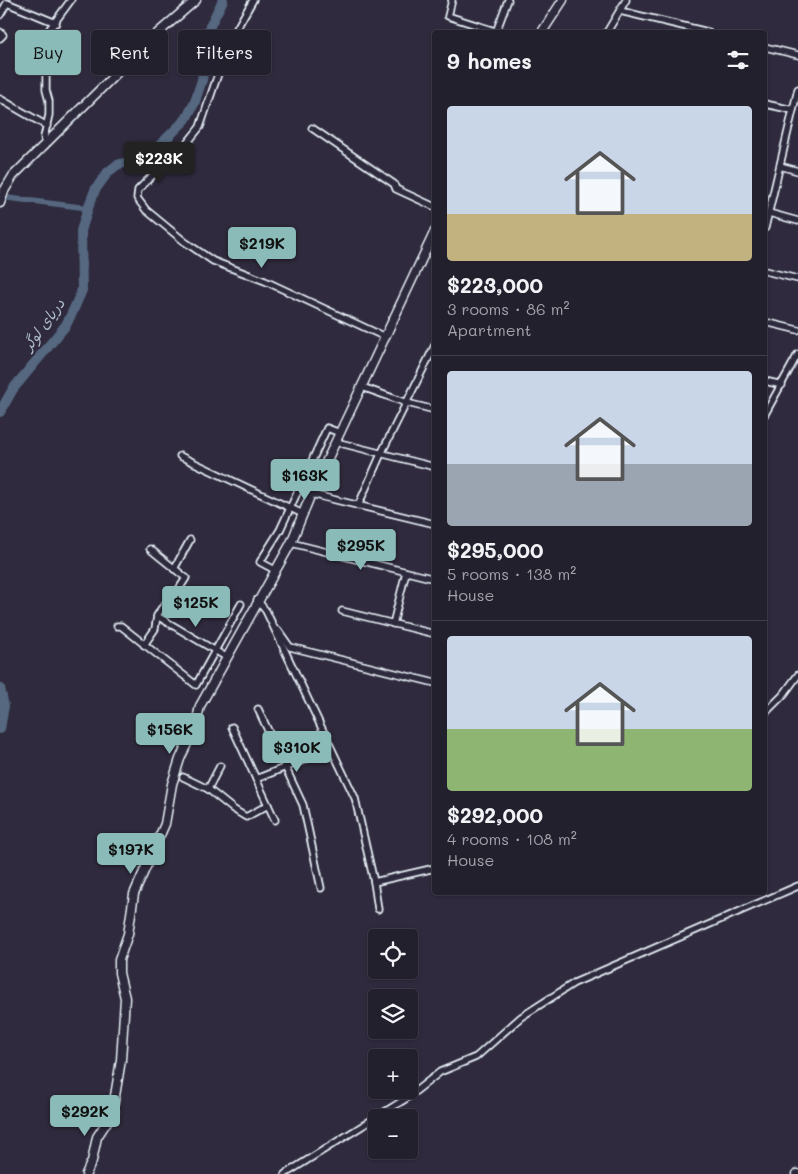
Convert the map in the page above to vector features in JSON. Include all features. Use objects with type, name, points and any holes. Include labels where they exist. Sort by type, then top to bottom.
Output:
[{"type":"street","points":[[45,145],[44,137],[49,115],[44,46],[46,34],[56,23],[71,0]]},
{"type":"street","points":[[2,196],[12,176],[151,39],[196,0]]},
{"type":"street","points":[[253,0],[229,42],[200,127],[184,147],[170,158],[138,190],[137,198],[146,210],[185,242],[213,261],[265,281],[381,335]]},
{"type":"street","points":[[452,0],[448,16],[491,30]]},
{"type":"street","points":[[498,30],[508,0]]},
{"type":"street","points":[[543,30],[563,0]]},
{"type":"street","points":[[608,30],[626,0]]},
{"type":"street","points":[[0,14],[7,3],[56,23]]},
{"type":"street","points":[[620,10],[700,30]]},
{"type":"street","points":[[0,32],[3,34],[0,38]]},
{"type":"street","points":[[767,47],[798,55]]},
{"type":"street","points":[[767,220],[794,113],[798,89]]},
{"type":"street","points":[[0,99],[46,126]]},
{"type":"street","points":[[767,105],[794,113]]},
{"type":"street","points":[[312,128],[394,184],[396,189],[432,206]]},
{"type":"street","points":[[780,166],[798,171]]},
{"type":"street","points":[[769,213],[798,221]]},
{"type":"street","points":[[86,1174],[92,1161],[97,1137],[114,1111],[121,1060],[125,998],[124,986],[119,973],[119,960],[128,934],[131,903],[165,824],[172,784],[180,759],[196,724],[200,706],[274,570],[291,543],[311,494],[362,387],[381,335],[432,243]]},
{"type":"street","points":[[767,271],[798,279]]},
{"type":"street","points":[[767,322],[798,330]]},
{"type":"street","points":[[767,411],[798,354]]},
{"type":"street","points":[[358,506],[381,454],[432,356]]},
{"type":"street","points":[[767,381],[782,385]]},
{"type":"street","points":[[362,387],[407,403],[432,409]]},
{"type":"street","points":[[274,570],[260,562],[280,530],[327,428],[340,433]]},
{"type":"street","points":[[336,442],[432,466]]},
{"type":"street","points":[[180,456],[303,514]]},
{"type":"street","points":[[311,494],[432,523]]},
{"type":"street","points":[[174,569],[190,540]]},
{"type":"street","points":[[291,543],[432,578]]},
{"type":"street","points":[[144,645],[155,629],[157,616],[186,578],[150,550]]},
{"type":"street","points":[[393,624],[406,572]]},
{"type":"street","points":[[258,600],[290,647],[432,682]]},
{"type":"street","points":[[117,626],[121,626],[196,685],[241,604]]},
{"type":"street","points":[[266,611],[354,798],[374,882],[378,910]]},
{"type":"street","points":[[342,611],[432,633]]},
{"type":"street","points":[[157,616],[226,657]]},
{"type":"street","points":[[767,711],[784,694],[798,675]]},
{"type":"street","points":[[258,709],[303,806],[321,888]]},
{"type":"street","points":[[232,727],[275,820]]},
{"type":"street","points":[[256,778],[331,749]]},
{"type":"street","points":[[208,788],[220,766]]},
{"type":"street","points":[[183,777],[208,788],[233,809],[246,817],[268,805]]},
{"type":"street","points":[[374,882],[432,869]]},
{"type":"street","points":[[284,1174],[407,1098],[440,1072],[476,1057],[521,1017],[574,983],[798,886]]},
{"type":"waterway","name":"دریای لوگر","points":[[0,412],[13,389],[66,325],[82,290],[81,231],[95,190],[108,172],[117,165],[155,150],[186,119],[194,104],[202,80],[210,26],[223,0]]},
{"type":"waterway","points":[[0,197],[88,208]]},
{"type":"waterway","name":"دریای لوگر","points":[[0,688],[4,706],[0,729]]}]
